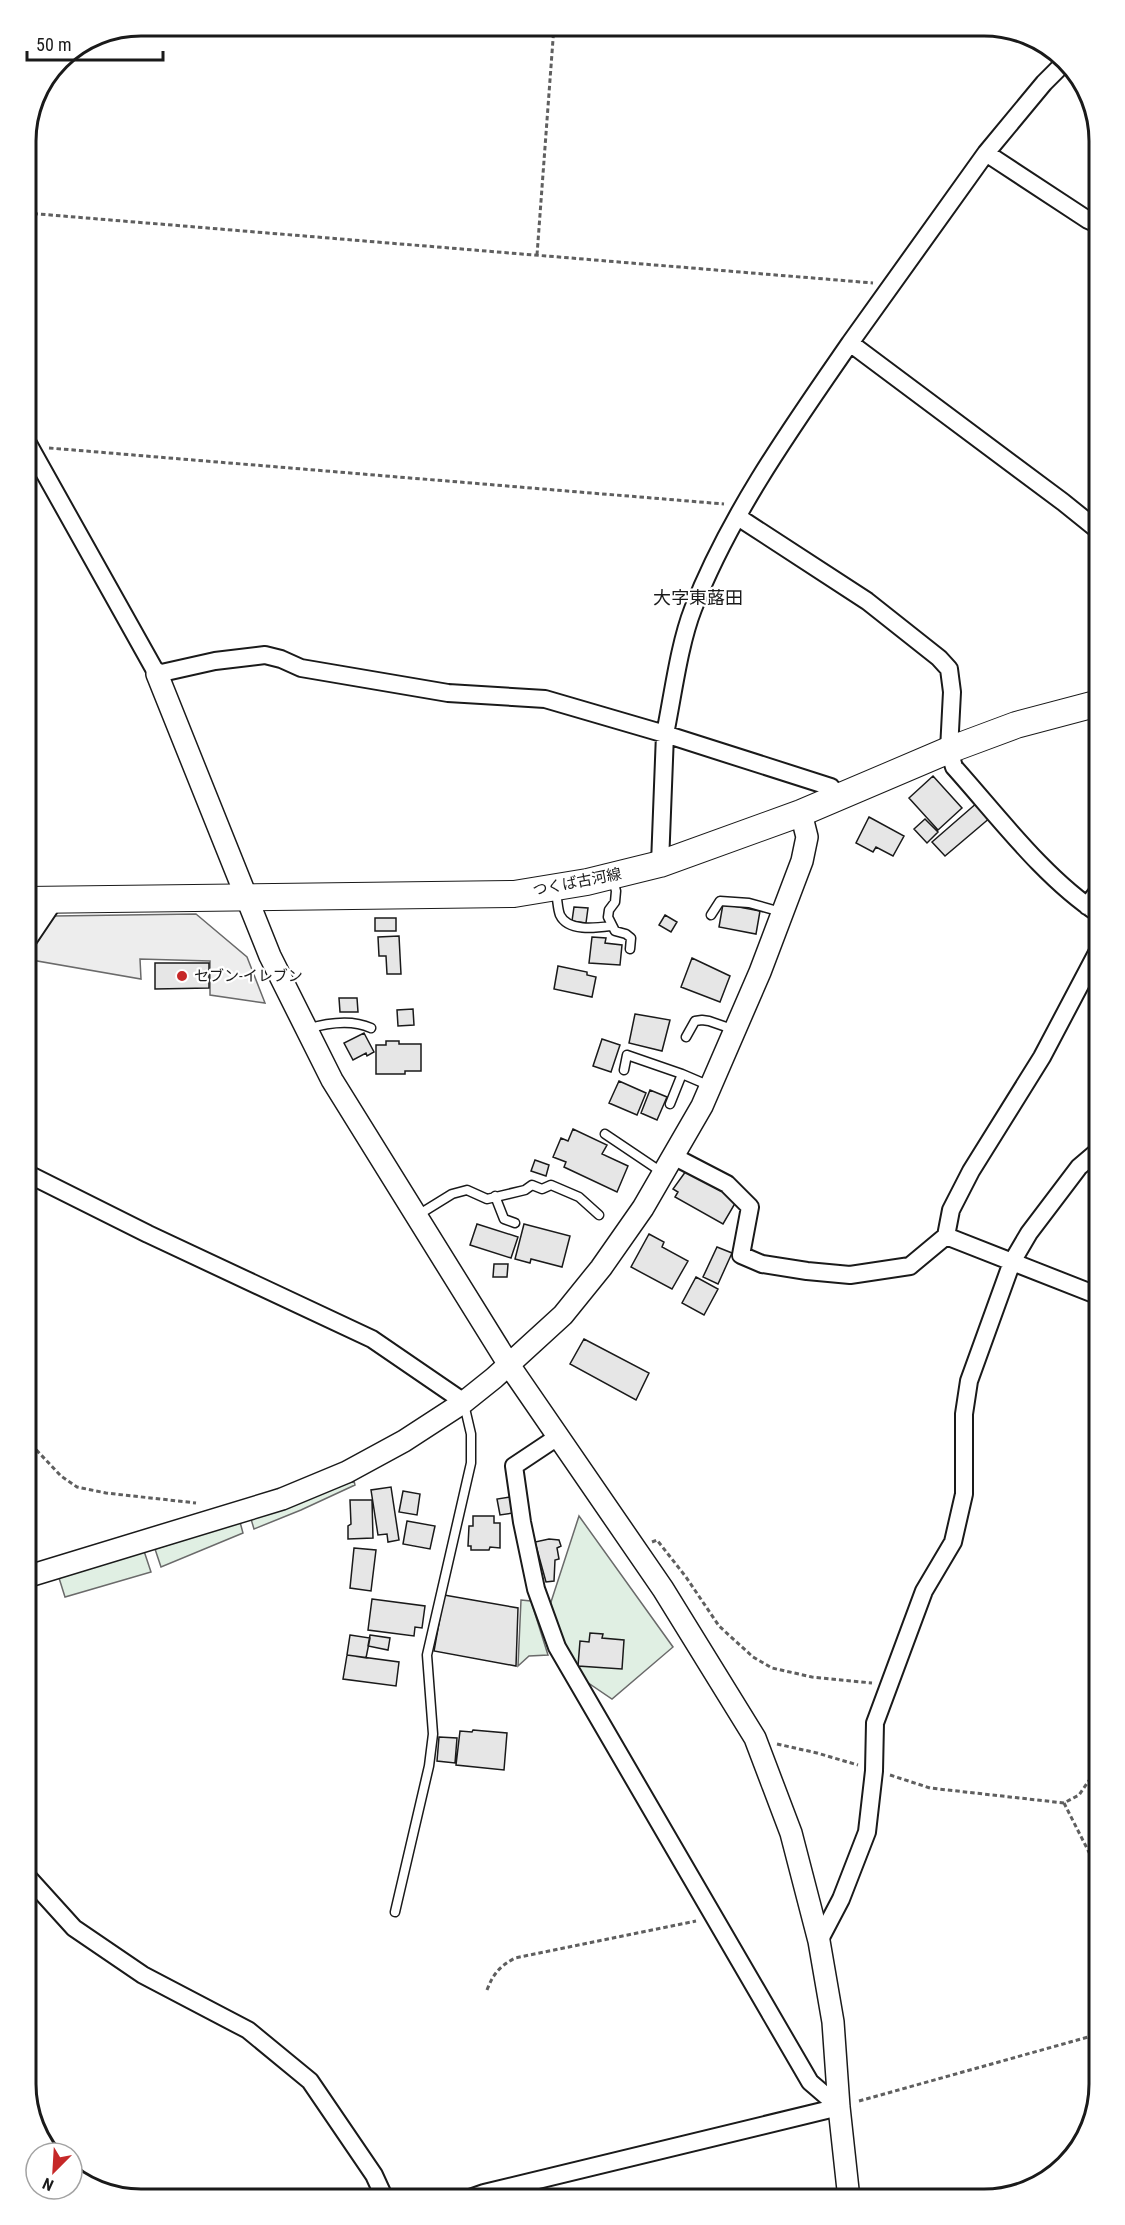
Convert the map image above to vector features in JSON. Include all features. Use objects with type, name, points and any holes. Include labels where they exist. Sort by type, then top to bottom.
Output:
[{"type":"main road","name":"つくば古河線","points":[[36,900],[514,894],[554,887],[660,864],[801,813],[949,750],[1016,725],[1089,706]]},
{"type":"street","points":[[660,864],[664,734],[692,611],[741,511],[808,404],[890,285],[986,153],[1059,68]]},
{"type":"street","points":[[986,153],[1089,220]]},
{"type":"street","points":[[850,343],[1089,522]]},
{"type":"street","points":[[36,457],[157,674],[270,956],[332,1080],[509,1365],[636,1548],[755,1738],[791,1833],[819,1941],[833,2022],[848,2189]]},
{"type":"street","points":[[741,511],[867,601],[939,658],[949,669],[951,692],[949,750],[954,767],[1046,869],[1089,907]]},
{"type":"street","points":[[157,674],[215,661],[265,655],[301,668],[448,693],[545,699],[831,787],[838,798]]},
{"type":"street","points":[[36,1574],[282,1499],[347,1472],[404,1441],[464,1402],[563,1316],[643,1208],[711,1087],[784,913],[806,846],[807,837],[801,813]]},
{"type":"street","points":[[36,928],[55,900]]},
{"type":"street","points":[[668,1164],[727,1184],[750,1207],[741,1255],[762,1264],[850,1275],[910,1266],[946,1236],[951,1210],[971,1171],[1042,1057],[1089,969]]},
{"type":"street","points":[[819,1941],[841,1899],[867,1832],[874,1771],[875,1723],[924,1591],[953,1542],[964,1494],[964,1414],[969,1381],[1012,1262],[1029,1233],[1079,1167],[1089,1159]]},
{"type":"street","points":[[36,1178],[148,1234],[372,1339],[464,1402]]},
{"type":"street","points":[[946,1236],[1089,1292]]},
{"type":"street","points":[[559,1436],[514,1466],[522,1522],[536,1588],[557,1647],[810,2082],[839,2107]]},
{"type":"street","points":[[36,1886],[74,1928],[143,1975],[248,2030],[310,2081],[374,2175],[380,2189]]},
{"type":"street","points":[[500,2189],[839,2107]]},
{"type":"lane","points":[[612,876],[616,891],[615,902],[609,910],[608,917],[615,931],[626,934],[630,938],[630,949]]},
{"type":"lane","points":[[554,887],[561,917],[567,924],[595,928],[611,926]]},
{"type":"lane","points":[[711,915],[720,901],[748,903],[784,913]]},
{"type":"lane","points":[[686,1037],[695,1021],[702,1020],[736,1030]]},
{"type":"lane","points":[[306,1029],[323,1024],[356,1023],[371,1028]]},
{"type":"lane","points":[[624,1070],[627,1054],[711,1087]]},
{"type":"lane","points":[[670,1104],[682,1074]]},
{"type":"lane","points":[[605,1134],[668,1164]]},
{"type":"lane","points":[[416,1216],[459,1192],[467,1190],[487,1199],[525,1190],[532,1185],[542,1189],[550,1185],[579,1197],[599,1215]]},
{"type":"lane","points":[[495,1196],[504,1219],[515,1223]]},
{"type":"lane","points":[[395,1912],[429,1766],[433,1734],[427,1655],[471,1463],[471,1434],[464,1402]]},
{"type":"path","points":[[537,255],[553,36]]},
{"type":"path","points":[[36,214],[890,285]]},
{"type":"path","points":[[36,444],[741,511]]},
{"type":"path","points":[[36,1450],[61,1476],[77,1487],[196,1503]]},
{"type":"path","points":[[636,1548],[657,1540],[686,1577],[718,1626],[753,1657],[772,1668],[860,1684],[889,1683]]},
{"type":"path","points":[[755,1738],[817,1753],[930,1788],[1064,1803],[1079,1795],[1089,1781]]},
{"type":"path","points":[[1064,1803],[1089,1851]]},
{"type":"path","points":[[488,1990],[491,1979],[501,1965],[515,1958],[715,1916]]},
{"type":"path","points":[[839,2107],[1089,2037]]},
{"type":"green space","points":[[354,1481],[355,1485],[254,1529],[251,1519]]},
{"type":"green space","points":[[579,1516],[673,1647],[612,1699],[584,1680],[561,1639],[550,1605]]},
{"type":"green space","points":[[240,1522],[243,1533],[161,1567],[155,1549]]},
{"type":"green space","points":[[144,1551],[151,1572],[65,1597],[59,1578]]},
{"type":"green space","points":[[521,1600],[531,1601],[548,1655],[529,1656],[518,1666]]},
{"type":"shaded area","points":[[196,914],[247,957],[265,1003],[210,995],[210,961],[140,959],[141,979],[36,961],[36,942],[54,916]]},
{"type":"building","points":[[933,776],[962,808],[938,830],[909,798]]},
{"type":"building","points":[[978,802],[991,817],[945,856],[932,842]]},
{"type":"building","points":[[869,817],[904,836],[893,856],[876,847],[873,852],[856,843]]},
{"type":"building","points":[[925,819],[938,832],[927,843],[914,829]]},
{"type":"building","points":[[723,904],[760,911],[756,934],[719,927]]},
{"type":"building","points":[[574,907],[588,908],[586,923],[572,921]]},
{"type":"building","points":[[665,915],[677,922],[671,932],[659,925]]},
{"type":"building","points":[[375,918],[396,918],[396,931],[375,931]]},
{"type":"building","points":[[399,936],[401,974],[387,974],[386,956],[379,956],[378,937]]},
{"type":"building","points":[[592,937],[606,938],[605,943],[622,945],[620,965],[589,963]]},
{"type":"building","points":[[692,958],[730,976],[720,1002],[681,987]]},
{"type":"building","name":"セブン-イレブン","points":[[155,963],[209,963],[209,988],[155,989]]},
{"type":"building","points":[[558,966],[587,972],[587,975],[596,977],[592,997],[554,989]]},
{"type":"building","points":[[339,998],[357,998],[358,1012],[340,1012]]},
{"type":"building","points":[[413,1009],[414,1025],[398,1026],[397,1010]]},
{"type":"building","points":[[635,1014],[670,1020],[662,1051],[629,1043]]},
{"type":"building","points":[[364,1033],[374,1052],[367,1056],[366,1053],[353,1060],[344,1043]]},
{"type":"building","points":[[602,1039],[620,1045],[611,1072],[593,1066]]},
{"type":"building","points":[[386,1041],[399,1041],[399,1044],[421,1044],[421,1071],[405,1071],[405,1074],[376,1074],[376,1045],[386,1045]]},
{"type":"building","points":[[619,1081],[646,1093],[637,1115],[609,1103]]},
{"type":"building","points":[[650,1090],[667,1097],[657,1120],[641,1113]]},
{"type":"building","points":[[573,1129],[607,1145],[602,1154],[628,1166],[617,1192],[564,1167],[566,1162],[553,1157],[561,1138],[568,1141]]},
{"type":"building","points":[[535,1160],[549,1165],[546,1176],[531,1171]]},
{"type":"building","points":[[686,1171],[737,1200],[723,1224],[675,1197],[678,1192],[673,1189]]},
{"type":"building","points":[[477,1224],[518,1237],[511,1258],[470,1245]]},
{"type":"building","points":[[524,1224],[570,1236],[562,1267],[531,1259],[530,1263],[515,1259]]},
{"type":"building","points":[[649,1234],[664,1242],[662,1247],[688,1261],[672,1289],[631,1267]]},
{"type":"building","points":[[717,1247],[732,1253],[718,1284],[703,1277]]},
{"type":"building","points":[[494,1264],[508,1264],[507,1277],[493,1277]]},
{"type":"building","points":[[696,1277],[718,1289],[704,1315],[682,1303]]},
{"type":"building","points":[[584,1339],[649,1373],[636,1400],[570,1364]]},
{"type":"building","points":[[391,1487],[399,1540],[388,1542],[387,1534],[378,1535],[371,1490]]},
{"type":"building","points":[[403,1491],[420,1494],[417,1515],[399,1512]]},
{"type":"building","points":[[510,1497],[513,1513],[500,1515],[497,1499]]},
{"type":"building","points":[[350,1500],[372,1500],[373,1538],[348,1539],[348,1526],[351,1524]]},
{"type":"building","points":[[473,1516],[494,1516],[494,1523],[500,1523],[500,1548],[471,1550],[471,1546],[468,1546],[469,1526],[473,1526]]},
{"type":"building","points":[[407,1521],[435,1526],[430,1549],[403,1544]]},
{"type":"building","points":[[549,1539],[559,1540],[561,1546],[557,1548],[559,1559],[555,1560],[554,1581],[546,1582],[535,1542]]},
{"type":"building","points":[[354,1548],[376,1550],[371,1591],[350,1588]]},
{"type":"building","points":[[444,1595],[518,1608],[516,1666],[434,1651]]},
{"type":"building","points":[[372,1599],[425,1606],[422,1628],[415,1627],[414,1636],[368,1630]]},
{"type":"building","points":[[590,1633],[603,1634],[602,1638],[624,1640],[622,1669],[578,1666],[580,1641],[589,1642]]},
{"type":"building","points":[[350,1635],[370,1638],[366,1658],[347,1655]]},
{"type":"building","points":[[370,1635],[390,1638],[388,1650],[368,1646]]},
{"type":"building","points":[[347,1655],[399,1662],[396,1686],[343,1679]]},
{"type":"building","points":[[473,1730],[507,1733],[504,1770],[456,1765],[460,1731],[472,1732]]},
{"type":"building","points":[[439,1737],[457,1738],[455,1763],[437,1761]]},
{"type":"place","name":"セブン-イレブン","points":[[182,976]]},
{"type":"district","name":"大字東蕗田","points":[[698,598]]}]
